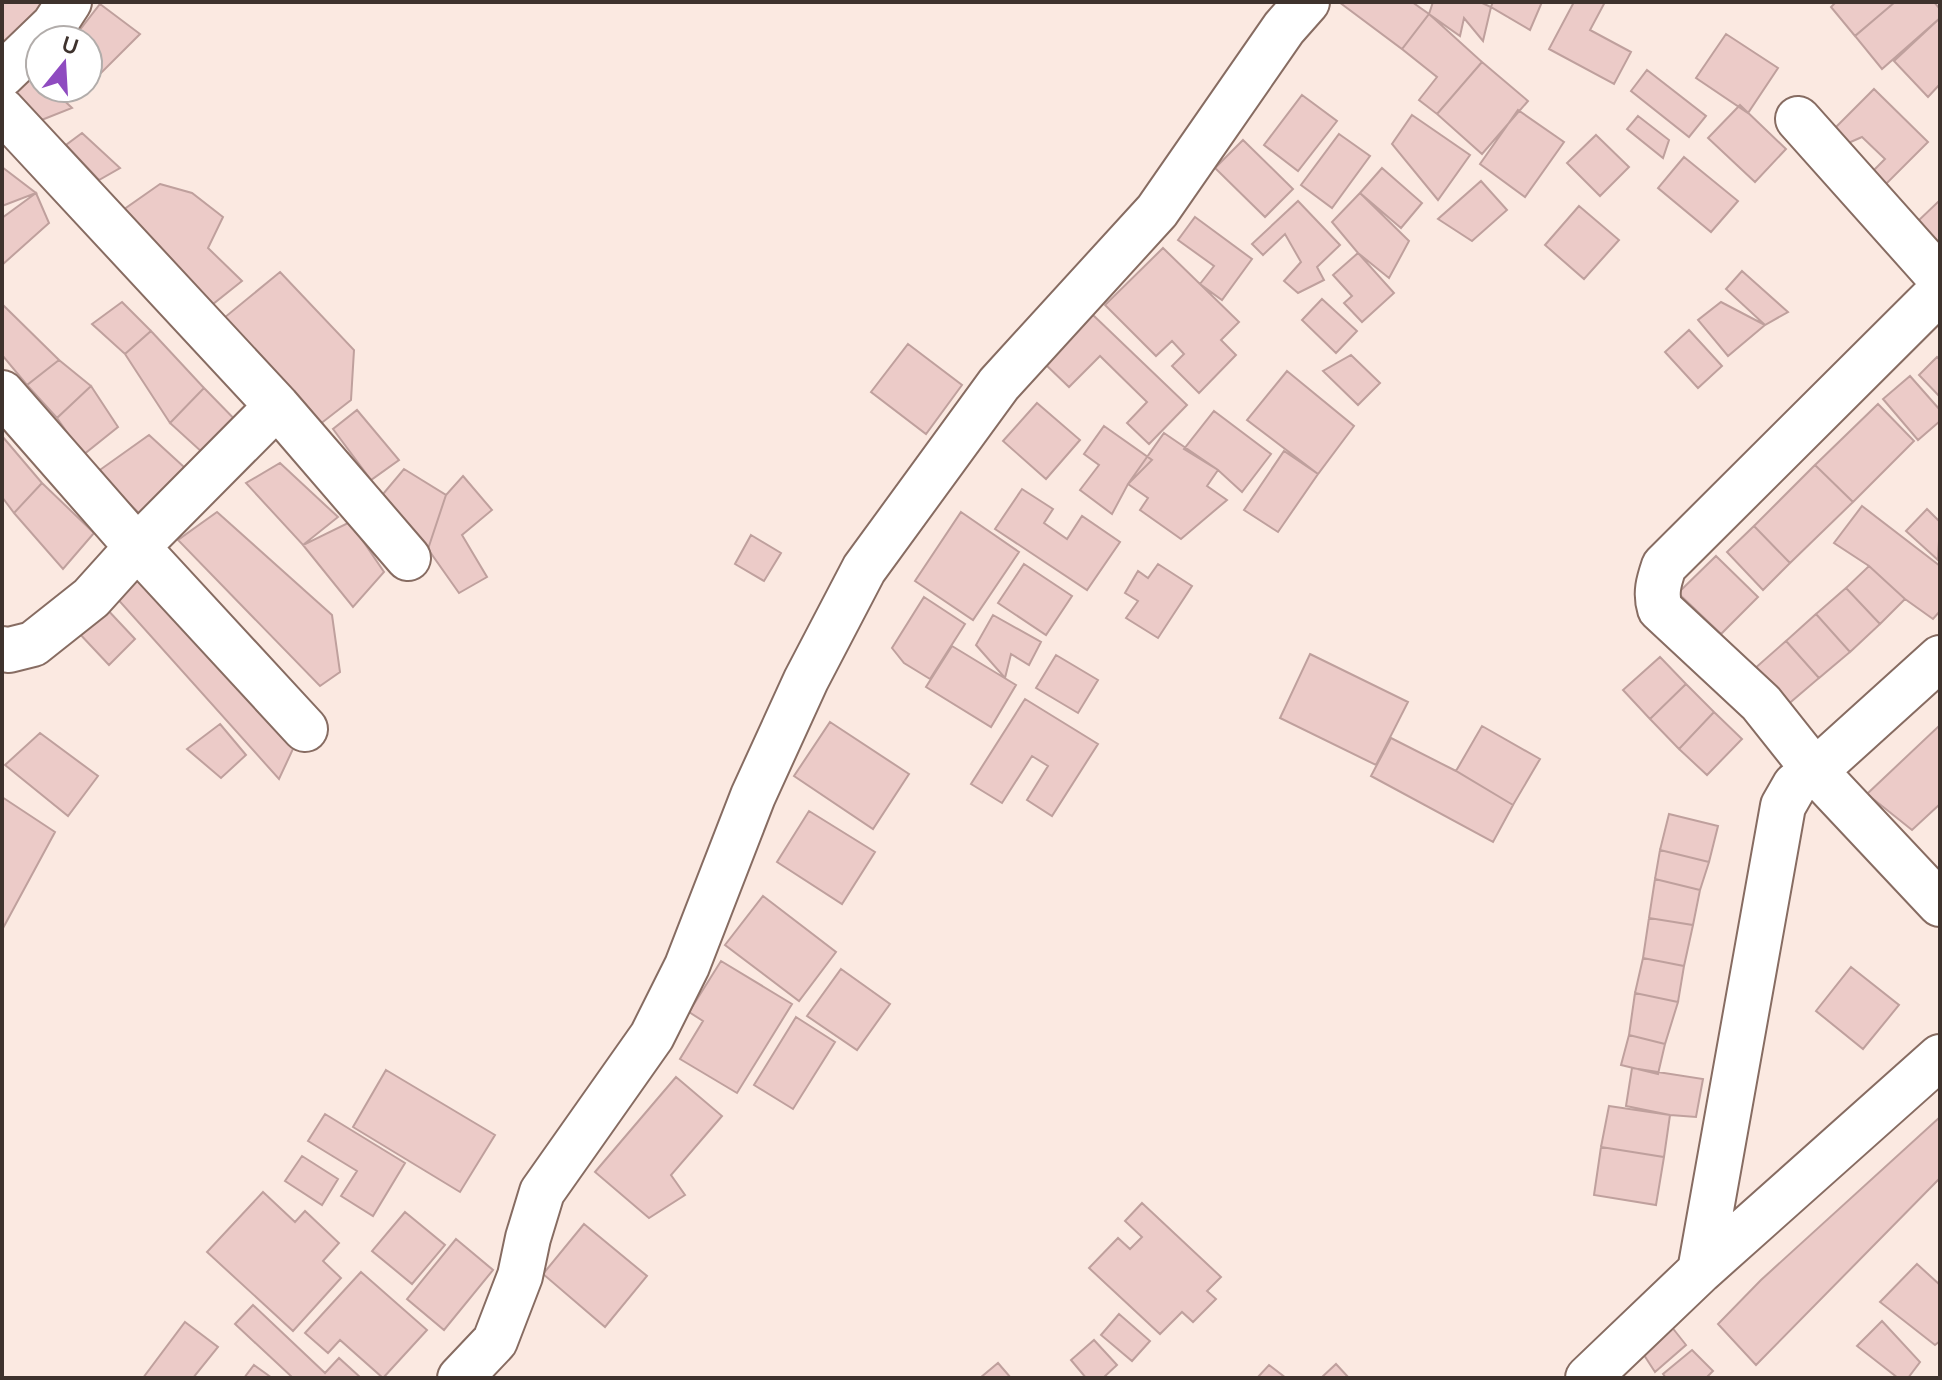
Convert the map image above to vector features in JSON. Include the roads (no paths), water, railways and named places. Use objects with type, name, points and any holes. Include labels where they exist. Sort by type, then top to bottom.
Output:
[{"type":"street","points":[[2,75],[54,25],[69,2]]},
{"type":"street","points":[[460,1378],[495,1341],[520,1276],[542,1192],[652,1036],[687,966],[760,781],[806,680],[864,569],[999,384],[1157,211],[1284,28],[1307,2]]},
{"type":"street","points":[[2,110],[277,406],[408,558]]},
{"type":"street","points":[[1798,119],[1940,278]]},
{"type":"street","points":[[1940,291],[1664,566],[1658,585],[1660,609],[1761,703],[1815,771],[1940,904]]},
{"type":"street","points":[[2,393],[137,547],[305,729]]},
{"type":"street","points":[[2,649],[33,644],[91,598],[137,547],[277,406]]},
{"type":"street","points":[[1700,1271],[1783,806],[1795,785],[1815,771],[1940,658]]},
{"type":"street","points":[[1596,1376],[1700,1271],[1940,1057]]}]
